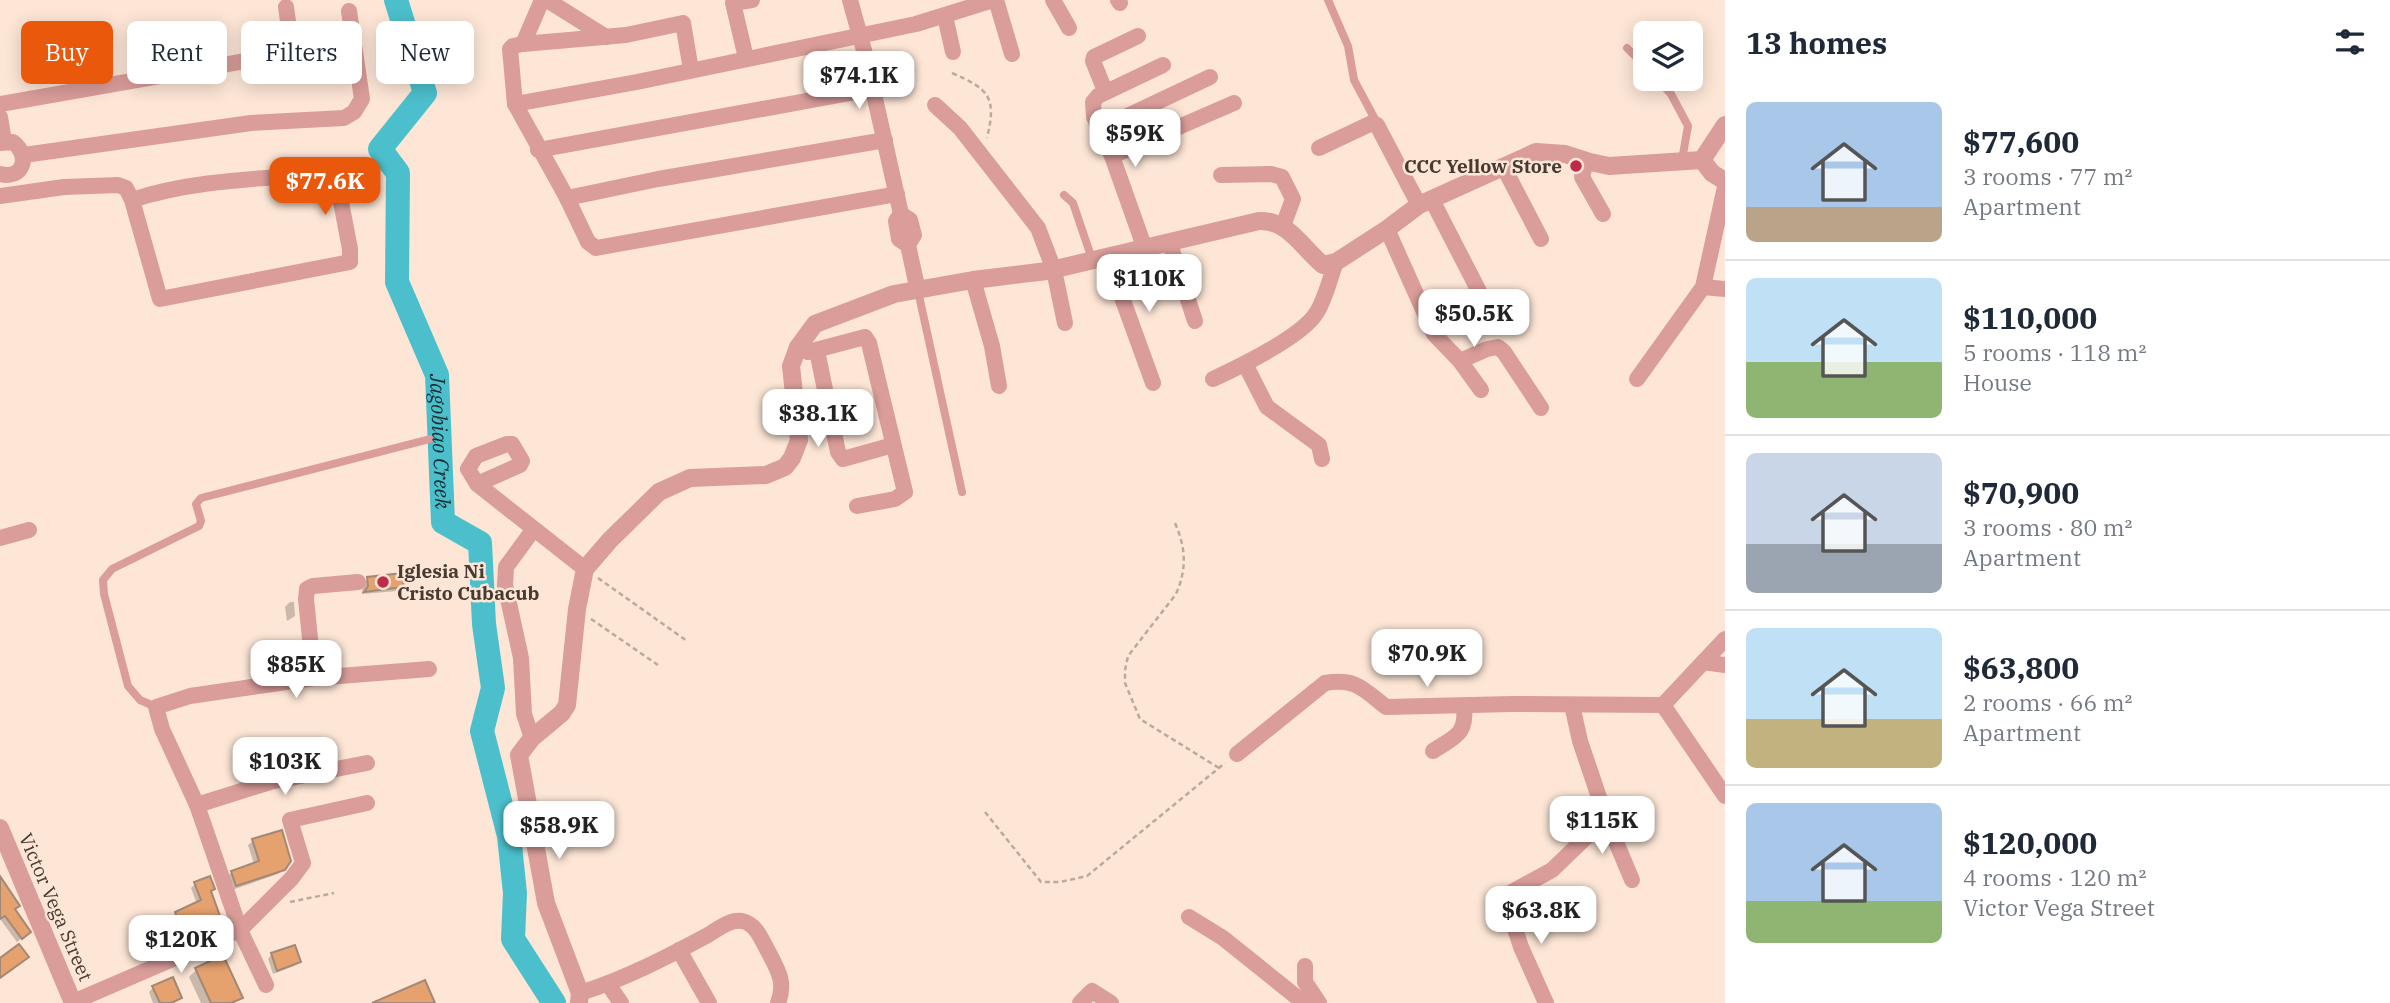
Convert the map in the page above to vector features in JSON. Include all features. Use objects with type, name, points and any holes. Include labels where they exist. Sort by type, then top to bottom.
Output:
[{"type":"street","points":[[523,44],[544,0],[607,37]]},
{"type":"street","points":[[746,58],[733,2],[752,0]]},
{"type":"street","points":[[850,0],[901,214],[910,220],[914,235],[908,245],[918,291]]},
{"type":"street","points":[[515,104],[916,24],[994,0],[1012,54]]},
{"type":"street","points":[[1054,0],[1069,28]]},
{"type":"street","points":[[0,104],[286,54],[291,43],[286,7]]},
{"type":"street","points":[[24,155],[251,122],[344,118],[354,112],[362,99],[349,11]]},
{"type":"street","points":[[944,16],[953,52]]},
{"type":"street","points":[[691,70],[683,23],[607,37],[523,44],[510,49],[515,104],[538,150],[568,198],[588,242],[596,248],[897,194]]},
{"type":"street","points":[[1105,91],[1093,61],[1094,57],[1138,36]]},
{"type":"street","points":[[1145,249],[1112,156],[1094,117],[1093,102],[1105,91],[1163,65]]},
{"type":"street","points":[[1100,129],[1210,77]]},
{"type":"street","points":[[538,150],[873,89]]},
{"type":"street","points":[[1112,156],[1234,103]]},
{"type":"street","points":[[935,105],[960,128],[1038,228],[1054,270],[1065,323]]},
{"type":"street","points":[[0,117],[2,142],[13,142],[20,147],[24,155],[23,166],[15,174],[1,179]]},
{"type":"street","points":[[1319,148],[1372,124],[1377,125],[1485,303]]},
{"type":"street","points":[[1702,160],[1725,125]]},
{"type":"street","points":[[568,198],[658,179],[885,140]]},
{"type":"street","points":[[778,1003],[782,986],[780,975],[755,928],[743,921],[732,921],[580,998],[546,903],[519,755],[532,738],[562,713],[567,705],[577,609],[585,569],[610,540],[659,492],[690,478],[766,475],[785,467],[792,458],[799,440],[791,366],[799,347],[816,324],[894,294],[973,280],[1054,270],[1259,221],[1272,221],[1283,226],[1323,265],[1336,261],[1426,202],[1536,152],[1565,154],[1609,166],[1702,160]]},
{"type":"street","points":[[1702,160],[1712,173],[1725,181]]},
{"type":"street","points":[[1586,161],[1582,177],[1603,214]]},
{"type":"street","points":[[1504,168],[1541,239]]},
{"type":"street","points":[[0,196],[64,187],[118,184],[125,188],[132,200],[160,299],[350,262],[337,181],[331,173],[197,185],[151,193],[132,200]]},
{"type":"street","points":[[1221,175],[1271,174],[1282,177],[1293,199],[1283,226]]},
{"type":"street","points":[[1637,379],[1703,287],[1725,187]]},
{"type":"street","points":[[1387,229],[1434,334],[1460,361],[1481,390]]},
{"type":"street","points":[[1170,244],[1195,321]]},
{"type":"street","points":[[1100,260],[1153,383]]},
{"type":"street","points":[[1213,379],[1245,364],[1313,318],[1321,304],[1336,261]]},
{"type":"street","points":[[973,280],[992,346],[999,386]]},
{"type":"street","points":[[1703,287],[1725,289]]},
{"type":"street","points":[[799,347],[808,352],[817,351],[865,337],[869,343],[905,492],[895,499],[857,506]]},
{"type":"street","points":[[1460,361],[1497,347],[1504,352],[1541,408]]},
{"type":"street","points":[[817,351],[838,452],[843,459],[892,445]]},
{"type":"street","points":[[1245,364],[1267,407],[1319,445],[1322,459]]},
{"type":"street","points":[[477,484],[585,569]]},
{"type":"street","points":[[0,538],[29,530]]},
{"type":"street","points":[[532,738],[524,714],[521,658],[505,585],[506,567],[533,530]]},
{"type":"street","points":[[314,678],[307,589],[313,586],[358,582]]},
{"type":"street","points":[[1237,754],[1325,683],[1343,680],[1362,688],[1386,707],[1662,705],[1725,639]]},
{"type":"street","points":[[1703,662],[1725,665]]},
{"type":"street","points":[[265,985],[240,930],[197,805],[162,729],[156,707],[190,696],[314,678],[429,669]]},
{"type":"street","points":[[1572,705],[1580,741],[1606,818],[1632,880]]},
{"type":"street","points":[[1662,705],[1725,796]]},
{"type":"street","points":[[1433,751],[1463,730],[1466,721],[1464,707]]},
{"type":"street","points":[[197,805],[270,782],[367,763]]},
{"type":"street","points":[[73,1002],[240,930],[303,863],[290,820],[367,803]]},
{"type":"street","points":[[1546,1003],[1521,947],[1505,898],[1552,870],[1606,818]]},
{"type":"street","name":"Victor Vega Street","points":[[0,829],[73,1002]]},
{"type":"street","points":[[1189,917],[1223,938],[1304,1003]]},
{"type":"street","points":[[679,950],[709,1003]]},
{"type":"street","points":[[1305,965],[1305,982],[1319,1003]]},
{"type":"street","points":[[608,984],[621,1003]]},
{"type":"street","points":[[1080,1003],[1092,991],[1111,1003]]},
{"type":"lane","points":[[1328,0],[1348,46],[1354,80],[1377,125]]},
{"type":"lane","points":[[1627,48],[1633,54]]},
{"type":"lane","points":[[1668,91],[1688,126],[1682,160]]},
{"type":"lane","points":[[1064,195],[1073,203],[1100,260]]},
{"type":"lane","points":[[918,291],[962,492]]},
{"type":"lane","points":[[156,707],[139,700],[128,686],[104,594],[103,580],[112,569],[199,526],[201,521],[196,504],[201,498],[430,439]]},
{"type":"path","points":[[952,73],[981,87],[992,105],[985,162]]},
{"type":"path","points":[[1175,523],[1185,553],[1182,582],[1176,594],[1128,656],[1125,683],[1140,719],[1219,768]]},
{"type":"path","points":[[585,569],[687,641]]},
{"type":"path","points":[[577,609],[658,665]]},
{"type":"path","points":[[985,812],[1041,882],[1060,882],[1087,876],[1237,754]]},
{"type":"path","points":[[263,908],[334,893]]},
{"type":"building","name":"Iglesia Ni Cristo Cubacub","points":[[402,573],[404,587],[364,592],[368,586],[367,577]]},
{"type":"building","points":[[282,830],[291,861],[285,870],[236,886],[231,871],[259,861],[252,839]]},
{"type":"building","points":[[0,876],[20,906],[15,909],[31,932],[22,939],[5,916],[0,919]]},
{"type":"building","points":[[210,876],[215,889],[211,891],[221,919],[200,927],[201,931],[185,937],[175,912],[201,900],[194,882]]},
{"type":"building","points":[[19,944],[29,957],[0,978],[0,958]]},
{"type":"building","points":[[295,945],[301,962],[277,971],[271,953]]},
{"type":"building","points":[[223,955],[243,998],[231,1003],[211,1003],[195,968]]},
{"type":"building","points":[[173,977],[182,998],[171,1003],[160,1003],[152,986]]},
{"type":"building","points":[[425,980],[435,1003],[372,1003]]},
{"type":"waterway","name":"Jagobiao Creek","points":[[396,0],[425,93],[380,149],[398,173],[397,282],[437,375],[443,522],[480,543],[484,624],[493,688],[482,731],[509,836],[515,893],[513,939],[554,1003]]},
{"type":"place","name":"CCC Yellow Store","points":[[1576,166]]},
{"type":"place","name":"Iglesia Ni Cristo Cubacub","points":[[383,582]]}]
